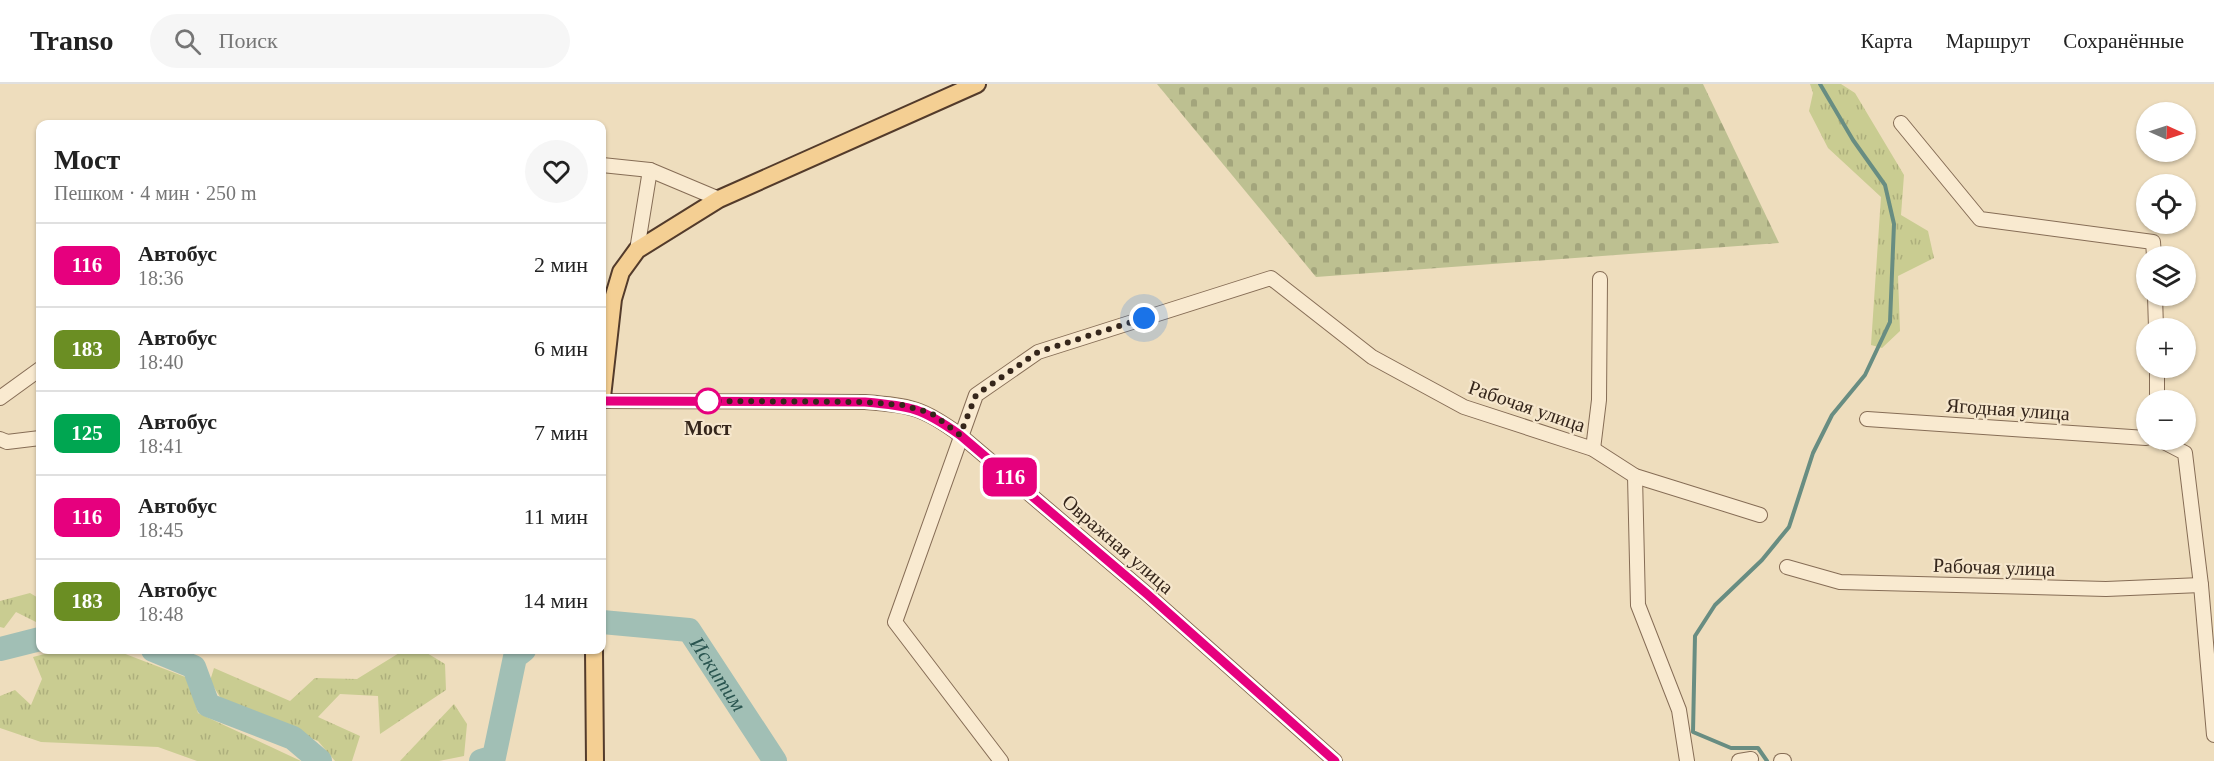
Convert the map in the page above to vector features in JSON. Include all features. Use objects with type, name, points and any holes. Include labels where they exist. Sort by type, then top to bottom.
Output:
[{"type":"main road","points":[[606,363],[613,299],[621,272],[637,250],[719,199],[977,84]]},
{"type":"main road","points":[[594,654],[595,761]]},
{"type":"street","points":[[1901,123],[1980,219],[2153,242],[2153,246]]},
{"type":"street","points":[[606,165],[650,170],[719,199]]},
{"type":"street","points":[[637,250],[650,170]]},
{"type":"street","name":"Рабочая улица","points":[[960,435],[976,395],[1038,352],[1271,278],[1372,357],[1464,407],[1593,449],[1635,476],[1760,516]]},
{"type":"street","points":[[1593,449],[1599,400],[1600,279]]},
{"type":"street","points":[[0,398],[36,372]]},
{"type":"street","name":"Овражная улица","points":[[606,399],[865,402],[902,405],[931,413],[1147,594],[1335,761]]},
{"type":"street","name":"Ягодная улица","points":[[1867,419],[2136,437]]},
{"type":"street","points":[[960,435],[895,622],[1001,761]]},
{"type":"street","points":[[0,438],[7,442],[36,438]]},
{"type":"street","points":[[2179,450],[2185,453],[2201,585],[2214,735]]},
{"type":"street","points":[[1635,476],[1638,605],[1679,710],[1687,761]]},
{"type":"street","name":"Рабочая улица","points":[[1787,567],[1840,582],[2106,589],[2201,585]]},
{"type":"green space","points":[[1157,84],[1703,84],[1779,243],[1316,277]]},
{"type":"green space","points":[[1810,84],[1841,84],[1855,93],[1904,175],[1901,215],[1928,231],[1934,258],[1898,276],[1900,331],[1882,348],[1871,345],[1881,197],[1828,148],[1809,111],[1813,93]]},
{"type":"green space","points":[[30,593],[36,597],[36,622],[16,612],[4,628],[0,627],[0,601]]},
{"type":"green space","points":[[45,654],[125,654],[188,678],[198,713],[301,761],[197,761],[158,747],[41,742],[0,728],[0,696],[15,690],[31,705],[42,679],[33,657]]},
{"type":"green space","points":[[398,654],[429,654],[445,664],[446,690],[380,734],[378,696],[340,694],[318,717],[360,736],[352,761],[335,761],[318,741],[225,705],[210,681],[214,668],[290,701],[315,678],[357,679]]},
{"type":"green space","points":[[454,704],[467,724],[464,756],[439,761],[400,761]]},
{"type":"waterway","points":[[1767,761],[1758,748],[1731,748],[1693,732],[1695,636],[1715,605],[1762,560],[1789,527],[1813,453],[1832,415],[1865,375],[1890,322],[1894,224],[1885,185],[1853,140],[1820,84]]},
{"type":"waterway","name":"Искитим","points":[[606,622],[689,630],[775,761]]},
{"type":"waterway","name":"Искитим","points":[[0,649],[36,640]]},
{"type":"waterway","name":"Искитим","points":[[163,654],[194,667],[208,705],[293,738],[320,761]]},
{"type":"waterway","name":"Искитим","points":[[481,761],[494,757],[515,657],[519,654]]},
{"type":"bus line","name":"116","points":[[606,401],[865,402],[902,405],[931,413],[1147,594],[1335,761]]},
{"type":"place","name":"Мост","points":[[708,401]]},
{"type":"route","points":[[708,401],[865,402],[902,405],[931,413],[960,435],[976,395],[1038,352],[1144,318]]}]
